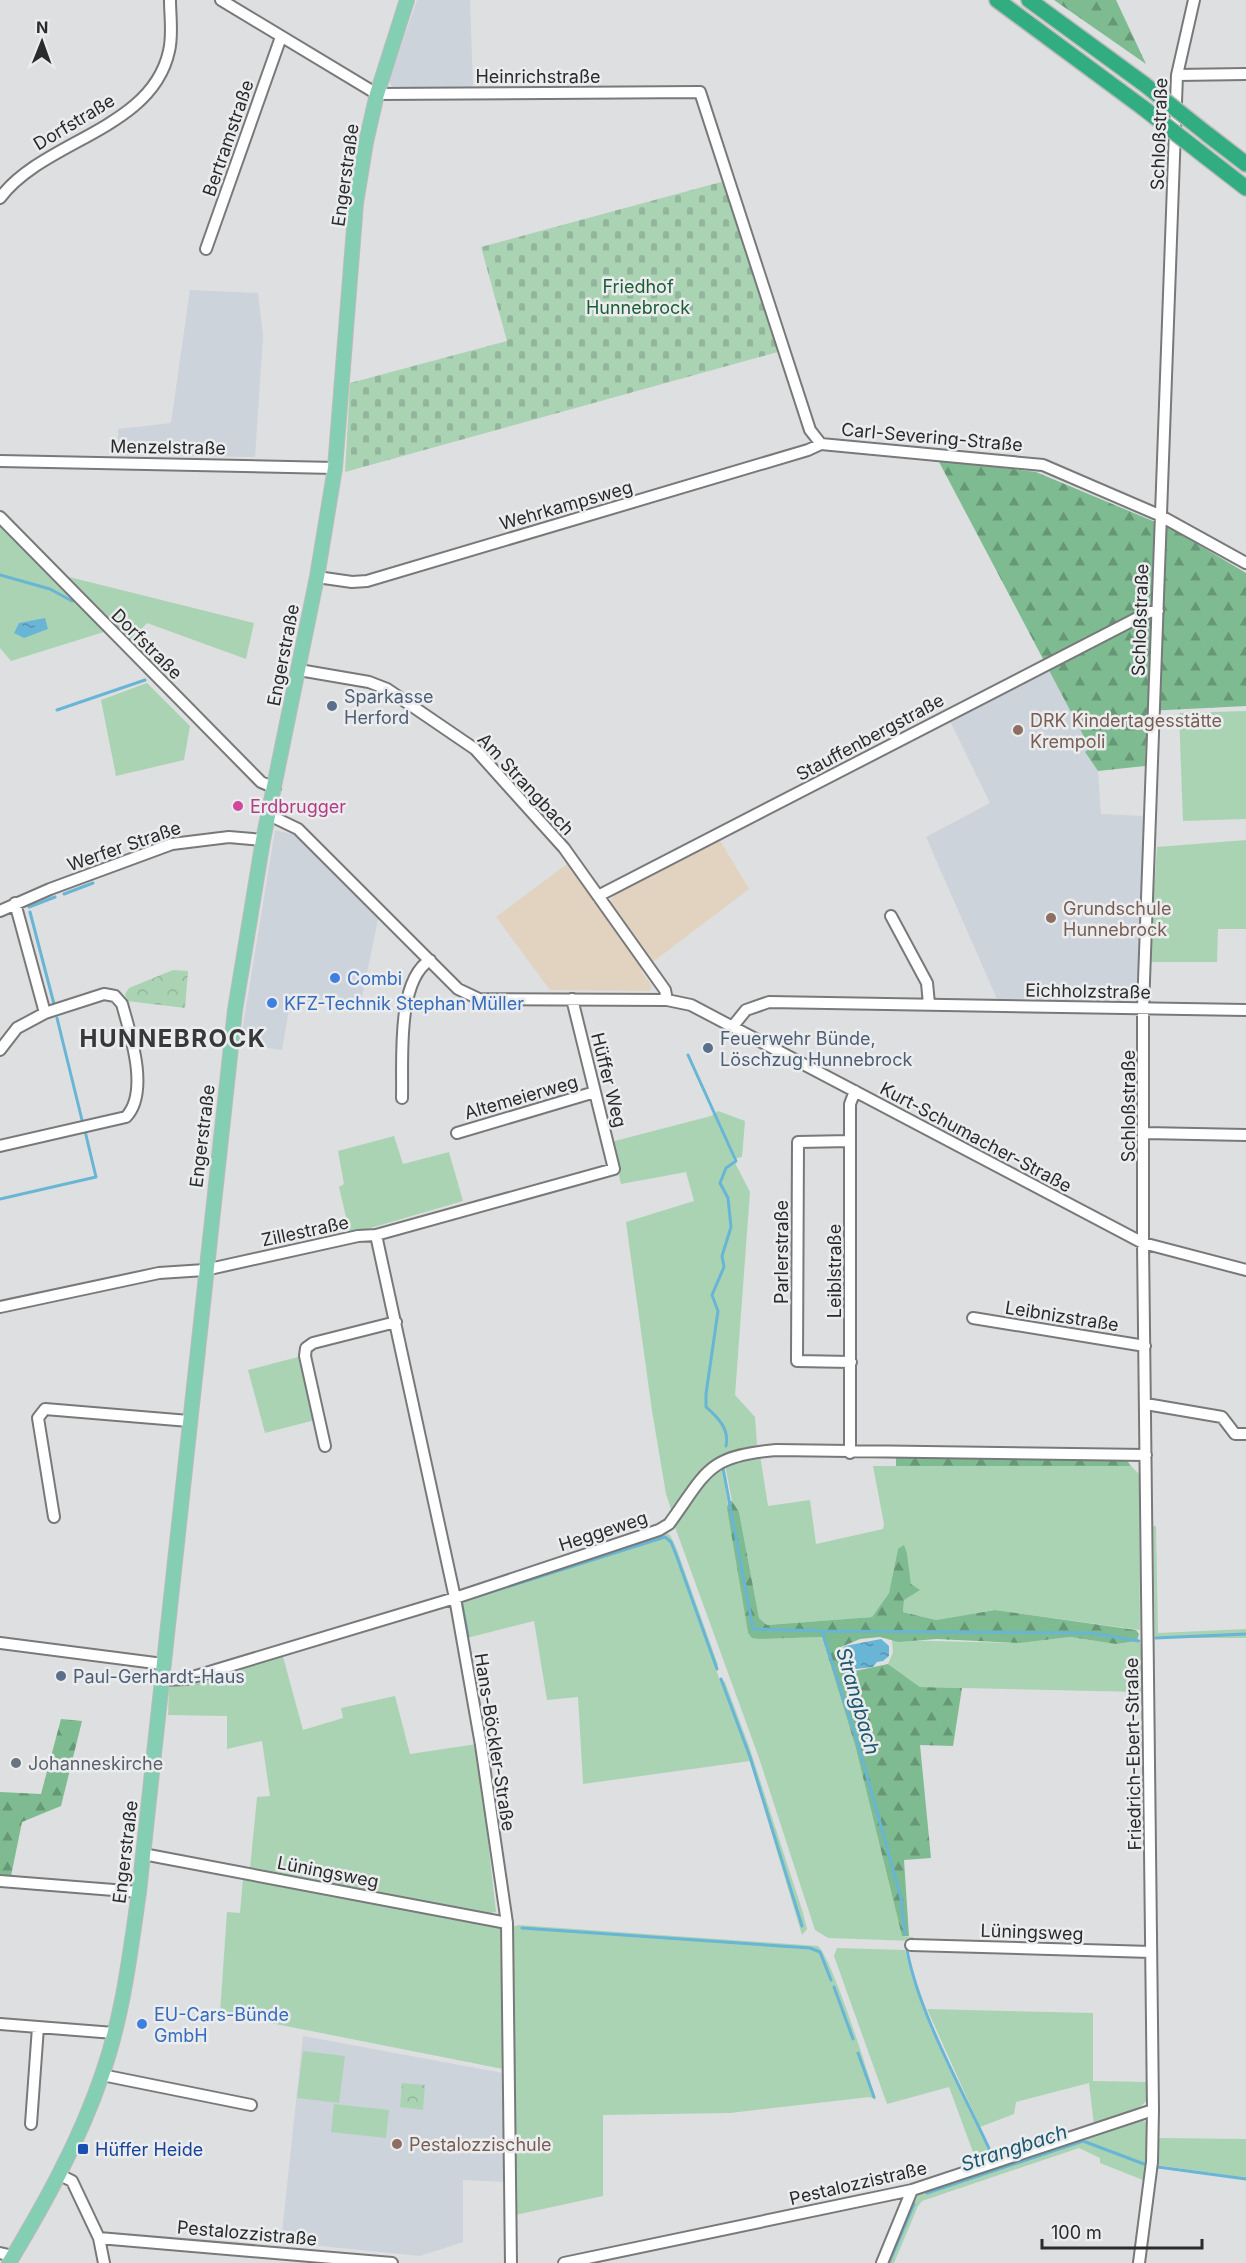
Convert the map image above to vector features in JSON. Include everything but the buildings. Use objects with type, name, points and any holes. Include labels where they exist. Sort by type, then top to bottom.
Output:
[{"type":"highway","points":[[997,0],[1142,107],[1246,188]]},
{"type":"highway","points":[[1029,0],[1144,84],[1246,164]]},
{"type":"main road","name":"Engerstraße","points":[[7,2257],[60,2175],[102,2075],[123,1998],[139,1892],[234,1010],[263,840],[317,577],[335,468],[356,204],[377,94],[407,0]]},
{"type":"street","name":"Dorfstraße","points":[[0,198],[22,174],[104,127],[145,94],[161,74],[170,50],[170,0]]},
{"type":"street","points":[[221,0],[377,94]]},
{"type":"street","name":"Schloßstraße","points":[[1143,1243],[1145,1133],[1143,1008],[1158,611],[1159,515],[1177,75],[1194,0]]},
{"type":"street","name":"Bertramstraße","points":[[206,249],[281,37]]},
{"type":"street","points":[[1177,75],[1246,74]]},
{"type":"street","name":"Heinrichstraße","points":[[377,94],[700,92]]},
{"type":"street","name":"Carl-Severing-Straße","points":[[700,92],[810,430],[821,444],[1036,463],[1159,515],[1246,563]]},
{"type":"street","name":"Wehrkampsweg","points":[[317,577],[352,582],[367,581],[808,450],[821,444]]},
{"type":"street","name":"Menzelstraße","points":[[0,461],[335,468]]},
{"type":"street","name":"Dorfstraße","points":[[0,517],[261,782],[275,788]]},
{"type":"street","name":"Stauffenbergstraße","points":[[598,896],[1043,665],[1149,612],[1158,611]]},
{"type":"street","name":"Am Strangbach","points":[[299,670],[369,682],[387,689],[475,749],[564,848],[665,990],[666,1000]]},
{"type":"street","name":"Kurt-Schumacher-Straße","points":[[269,815],[298,829],[458,989],[468,996],[479,999],[666,1000],[691,1005],[1143,1243],[1246,1270]]},
{"type":"street","name":"Werfer Straße","points":[[0,911],[15,903],[172,844],[230,837],[263,840]]},
{"type":"street","points":[[15,903],[45,1013]]},
{"type":"street","points":[[891,916],[927,983],[929,1004]]},
{"type":"street","points":[[402,1098],[405,1002],[423,964],[430,960]]},
{"type":"street","points":[[0,1050],[17,1028],[45,1013],[104,994],[115,996],[122,1004],[139,1066],[132,1111],[126,1117],[0,1146]]},
{"type":"street","name":"Hüffer Weg","points":[[572,999],[614,1169]]},
{"type":"street","name":"Eichholzstraße","points":[[733,1026],[746,1010],[769,1002],[1246,1010]]},
{"type":"street","name":"Leiblstraße","points":[[850,1453],[850,1104],[855,1091]]},
{"type":"street","name":"Altemeierweg","points":[[457,1133],[595,1092]]},
{"type":"street","points":[[1145,1133],[1246,1135]]},
{"type":"street","name":"Parlerstraße","points":[[850,1140],[798,1142],[797,1361],[851,1362]]},
{"type":"street","name":"Zillestraße","points":[[0,1307],[159,1273],[205,1270],[358,1236],[376,1235],[614,1169]]},
{"type":"street","name":"Hans-Böckler-Straße","points":[[376,1235],[455,1598],[481,1745],[507,1923],[511,2263]]},
{"type":"street","name":"Friedrich-Ebert-Straße","points":[[1138,2263],[1152,2162],[1153,2110],[1143,1243]]},
{"type":"street","name":"Leibnizstraße","points":[[973,1318],[1145,1346]]},
{"type":"street","points":[[325,1446],[305,1356],[306,1348],[313,1343],[396,1322]]},
{"type":"street","points":[[1146,1404],[1222,1417],[1235,1434],[1246,1434]]},
{"type":"street","points":[[54,1516],[38,1418],[45,1409],[189,1420]]},
{"type":"street","name":"Heggeweg","points":[[162,1680],[186,1679],[455,1598],[659,1530],[669,1524],[710,1468],[741,1453],[776,1450],[850,1453],[1146,1455]]},
{"type":"street","points":[[0,1643],[163,1664]]},
{"type":"street","name":"Lüningsweg","points":[[143,1854],[507,1923]]},
{"type":"street","points":[[0,1881],[139,1892]]},
{"type":"street","name":"Lüningsweg","points":[[911,1945],[1151,1952]]},
{"type":"street","points":[[0,2024],[114,2033]]},
{"type":"street","points":[[31,2124],[38,2027]]},
{"type":"street","points":[[102,2075],[251,2105]]},
{"type":"street","name":"Pestalozzistraße","points":[[564,2263],[912,2190],[1153,2110]]},
{"type":"street","points":[[60,2175],[72,2181],[99,2238],[104,2263]]},
{"type":"street","points":[[882,2263],[912,2190]]},
{"type":"street","name":"Pestalozzistraße","points":[[99,2238],[392,2263]]},
{"type":"shaded area","points":[[417,0],[470,0],[473,88],[394,90],[389,81]]},
{"type":"shaded area","points":[[190,290],[258,293],[263,336],[255,457],[118,455],[118,429],[171,423]]},
{"type":"shaded area","name":"Grundschule Hunnebrock","points":[[1049,667],[1090,748],[1085,752],[1098,771],[1101,814],[1144,816],[1138,1001],[997,999],[926,837],[990,803],[949,719]]},
{"type":"shaded area","points":[[275,830],[295,835],[378,919],[359,1012],[291,998],[282,1050],[240,1044]]},
{"type":"shaded area","points":[[719,839],[749,889],[641,971],[652,986],[650,991],[550,990],[496,917],[567,864],[599,906],[611,901],[615,892]]},
{"type":"shaded area","name":"Pestalozzischule","points":[[303,2036],[503,2073],[504,2182],[463,2180],[463,2242],[420,2256],[281,2242]]},
{"type":"green space","points":[[1054,0],[1116,0],[1146,64]]},
{"type":"green space","name":"Friedhof Hunnebrock","points":[[732,179],[785,350],[345,472],[350,383],[507,341],[481,247]]},
{"type":"green space","points":[[938,460],[1036,472],[1172,529],[1246,573],[1246,706],[1147,711],[1145,766],[1098,771],[1085,752],[1090,748]]},
{"type":"green space","points":[[0,526],[107,631],[11,661],[0,648]]},
{"type":"green space","points":[[69,577],[254,623],[246,659],[147,623],[131,640]]},
{"type":"green space","points":[[147,683],[190,726],[184,760],[116,776],[101,700]]},
{"type":"green space","points":[[1246,711],[1246,819],[1183,821],[1179,713]]},
{"type":"green space","points":[[1246,840],[1246,929],[1218,929],[1217,962],[1149,962],[1157,847]]},
{"type":"green space","points":[[173,970],[188,971],[185,1008],[127,1001],[125,994],[129,988]]},
{"type":"green space","points":[[718,1111],[745,1121],[742,1157],[733,1159],[750,1192],[735,1395],[755,1417],[757,1445],[726,1455],[707,1468],[672,1512],[666,1494],[652,1411],[626,1222],[694,1201],[686,1172],[621,1184],[611,1142],[711,1116]]},
{"type":"green space","points":[[394,1136],[403,1164],[449,1152],[463,1201],[350,1234],[339,1187],[344,1184],[338,1151]]},
{"type":"green space","points":[[298,1357],[315,1420],[265,1433],[248,1370]]},
{"type":"green space","points":[[760,1455],[768,1506],[810,1500],[816,1544],[883,1529],[873,1466],[1131,1466],[1139,1474],[1140,1630],[995,1610],[936,1620],[903,1612],[904,1600],[911,1584],[907,1553],[898,1550],[889,1593],[872,1617],[767,1625],[759,1618],[739,1512],[732,1501],[725,1465],[722,1467],[748,1633],[759,1639],[822,1637],[855,1745],[902,1936],[913,1937],[914,1941],[828,1938],[815,1930],[759,1758],[675,1527],[675,1519],[718,1465]]},
{"type":"green space","points":[[896,1455],[1125,1458],[1131,1466],[896,1466]]},
{"type":"green space","points":[[729,1501],[732,1501],[739,1512],[759,1618],[767,1625],[872,1617],[889,1593],[898,1549],[904,1545],[911,1584],[920,1590],[904,1600],[903,1612],[936,1620],[995,1610],[1136,1630],[1139,1634],[1137,1641],[1116,1644],[1070,1637],[1020,1643],[937,1639],[898,1642],[880,1637],[860,1639],[841,1647],[843,1660],[855,1671],[888,1664],[920,1687],[962,1688],[953,1746],[920,1745],[931,1858],[904,1860],[909,1936],[902,1936],[855,1745],[822,1637],[759,1639],[752,1638],[748,1633],[727,1508]]},
{"type":"green space","points":[[1153,1526],[1156,1526],[1158,1633],[1246,1629],[1246,1638],[1155,1638]]},
{"type":"green space","points":[[664,1532],[670,1535],[676,1547],[718,1665],[716,1669],[719,1678],[725,1682],[749,1746],[803,1913],[807,1929],[802,1935],[750,1761],[583,1784],[578,1697],[547,1700],[534,1621],[467,1638],[461,1601]]},
{"type":"green space","points":[[1070,1637],[1116,1644],[1137,1641],[1141,1644],[1141,1692],[920,1687],[888,1664],[893,1652],[892,1640],[1020,1643]]},
{"type":"green space","points":[[282,1653],[303,1730],[343,1718],[341,1708],[395,1696],[410,1754],[477,1744],[496,1912],[490,1913],[250,1869],[257,1797],[270,1796],[262,1741],[227,1749],[227,1716],[168,1715],[169,1687]]},
{"type":"green space","points":[[61,1719],[82,1721],[61,1806],[22,1822],[11,1876],[0,1874],[0,1792],[41,1794]]},
{"type":"green space","points":[[243,1878],[500,1928],[503,2069],[220,2013],[227,1912],[240,1913]]},
{"type":"green space","points":[[518,1925],[818,1946],[841,1993],[876,2100],[870,2097],[730,2113],[603,2115],[603,2196],[515,2215],[512,1932],[513,1927]]},
{"type":"green space","points":[[837,1948],[905,1950],[912,1977],[932,2030],[993,2159],[977,2163],[949,2087],[887,2104],[834,1956]]},
{"type":"green space","points":[[927,2009],[1093,2013],[1093,2081],[1147,2082],[1146,2101],[1137,2110],[1094,2125],[1089,2083],[1016,2102],[1014,2114],[980,2127]]},
{"type":"green space","points":[[303,2051],[345,2056],[339,2103],[297,2098]]},
{"type":"green space","points":[[402,2083],[425,2085],[423,2110],[400,2107]]},
{"type":"green space","points":[[334,2104],[389,2110],[386,2138],[331,2132]]},
{"type":"green space","points":[[1138,2119],[1148,2123],[1150,2135],[1135,2263],[1132,2263],[1143,2180],[1100,2163],[1100,2158],[1079,2148],[922,2201],[894,2263],[886,2263],[912,2203],[919,2193]]},
{"type":"green space","points":[[1159,2138],[1246,2139],[1246,2178],[1157,2165]]},
{"type":"water","points":[[45,618],[48,629],[24,638],[14,633],[19,623]]},
{"type":"water","points":[[881,1639],[889,1646],[889,1656],[877,1662],[873,1667],[856,1669],[844,1658],[843,1648],[845,1646]]},
{"type":"waterway","name":"Strangbach","points":[[0,575],[50,589],[72,601]]},
{"type":"waterway","points":[[57,710],[145,680]]},
{"type":"waterway","points":[[64,894],[93,883]]},
{"type":"waterway","points":[[29,907],[55,897]]},
{"type":"waterway","points":[[30,912],[54,1004]]},
{"type":"waterway","points":[[57,1018],[82,1120]]},
{"type":"waterway","name":"Strangbach","points":[[688,1055],[736,1161],[726,1168],[720,1183],[728,1198],[731,1227],[722,1256],[724,1267],[712,1295],[718,1311],[706,1394],[706,1407],[724,1428],[726,1446]]},
{"type":"waterway","points":[[0,1199],[96,1177],[85,1131]]},
{"type":"waterway","name":"Strangbach","points":[[723,1468],[753,1629],[822,1631],[858,1744],[901,1898],[905,1934]]},
{"type":"waterway","points":[[475,1597],[665,1537],[671,1542],[677,1557],[717,1669]]},
{"type":"waterway","points":[[462,1605],[468,1636]]},
{"type":"waterway","points":[[822,1631],[1091,1633],[1139,1641]]},
{"type":"waterway","points":[[1156,1638],[1246,1634]]},
{"type":"waterway","points":[[721,1679],[750,1757],[802,1926]]},
{"type":"waterway","points":[[522,1928],[810,1948],[820,1952],[831,1980]]},
{"type":"waterway","name":"Strangbach","points":[[907,1950],[913,1975],[932,2028],[993,2157]]},
{"type":"waterway","points":[[834,1987],[853,2039]]},
{"type":"waterway","points":[[858,2053],[874,2097]]},
{"type":"waterway","name":"Strangbach","points":[[927,2193],[1083,2141],[1144,2164]]},
{"type":"waterway","name":"Strangbach","points":[[1158,2167],[1246,2179]]},
{"type":"waterway","name":"Strangbach","points":[[889,2263],[914,2204]]},
{"type":"place","name":"Sparkasse Herford","points":[[332,706]]},
{"type":"place","name":"DRK Kindertagesstätte Krempoli","points":[[1018,730]]},
{"type":"place","name":"Erdbrugger","points":[[238,806]]},
{"type":"place","name":"Grundschule Hunnebrock","points":[[1051,918]]},
{"type":"place","name":"Combi","points":[[335,978]]},
{"type":"place","name":"KFZ-Technik Stephan Müller","points":[[272,1003]]},
{"type":"place","name":"Feuerwehr Bünde, Löschzug Hunnebrock","points":[[708,1048]]},
{"type":"place","name":"Paul-Gerhardt-Haus","points":[[61,1676]]},
{"type":"place","name":"Johanneskirche","points":[[16,1763]]},
{"type":"place","name":"EU-Cars-Bünde GmbH","points":[[142,2024]]},
{"type":"place","name":"Pestalozzischule","points":[[397,2144]]},
{"type":"place","name":"Hüffer Heide","points":[[83,2149]]},
{"type":"district","name":"HUNNEBROCK","points":[[173,1038]]}]
